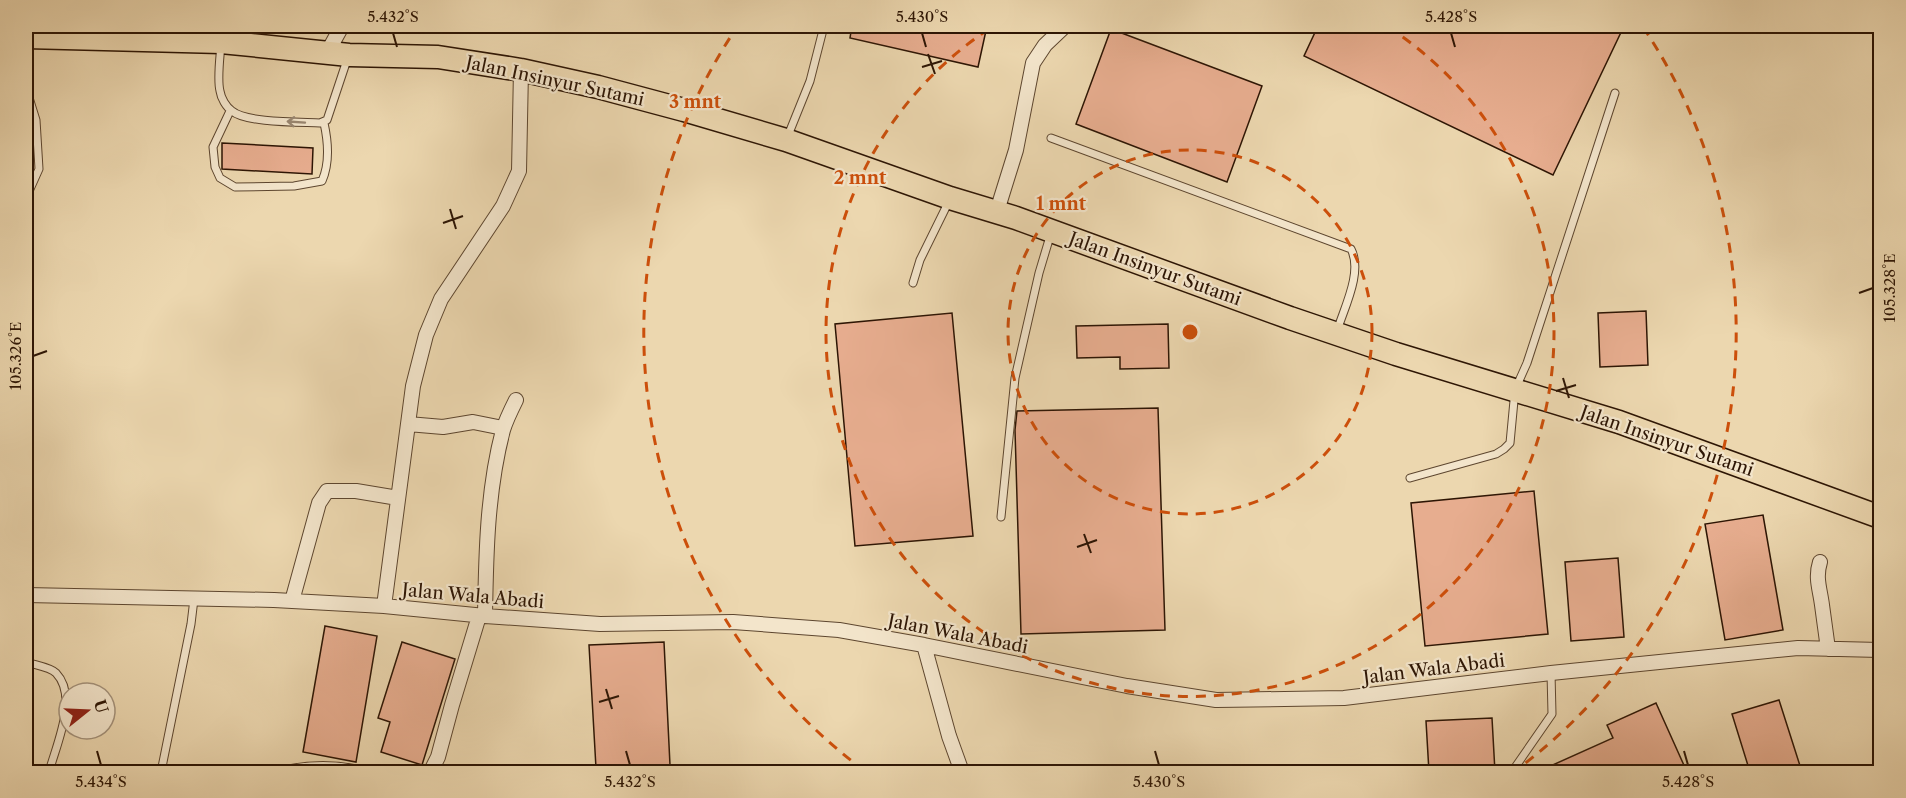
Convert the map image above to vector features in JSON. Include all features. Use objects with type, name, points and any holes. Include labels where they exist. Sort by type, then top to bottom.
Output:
[{"type":"highway","name":"Jalan Insinyur Sutami","points":[[26,37],[181,38],[338,54],[438,57],[521,70],[609,89],[786,140],[950,198],[997,211],[1337,333],[1619,422],[1881,517]]},
{"type":"street","points":[[338,54],[342,26]]},
{"type":"street","points":[[997,211],[1016,150],[1033,63],[1045,45],[1065,26]]},
{"type":"street","points":[[384,606],[413,386],[426,335],[441,299],[502,206],[519,171],[521,70]]},
{"type":"street","points":[[427,772],[432,769],[438,757],[452,705],[482,616],[494,473],[503,428],[516,400]]},
{"type":"street","points":[[408,424],[443,427],[473,422],[503,428]]},
{"type":"street","points":[[292,602],[319,503],[327,491],[356,491],[398,498]]},
{"type":"street","points":[[1820,562],[1816,573],[1828,649]]},
{"type":"street","name":"Jalan Wala Abadi","points":[[26,595],[292,602],[384,606],[482,616],[600,624],[733,622],[839,630],[1127,686],[1216,700],[1344,698],[1798,648],[1881,650]]},
{"type":"street","points":[[924,645],[949,736],[962,772]]},
{"type":"street","points":[[291,772],[309,769],[354,772]]},
{"type":"lane","points":[[786,140],[810,81],[824,26]]},
{"type":"lane","points":[[220,42],[220,91],[230,111],[254,119],[324,123]]},
{"type":"lane","points":[[230,111],[213,147],[215,167],[220,178],[235,187],[294,186],[322,181],[325,174],[328,141],[324,123],[327,120],[338,54]]},
{"type":"lane","points":[[26,88],[36,120],[39,169],[26,198]]},
{"type":"lane","points":[[1410,478],[1496,454],[1510,443],[1515,390],[1527,363],[1615,93]]},
{"type":"lane","points":[[1051,138],[1351,249],[1355,257],[1356,271],[1337,333]]},
{"type":"lane","points":[[913,283],[920,260],[950,198]]},
{"type":"lane","points":[[1001,517],[1015,378],[1039,273],[1052,231]]},
{"type":"lane","points":[[161,772],[195,599]]},
{"type":"lane","points":[[26,662],[55,672],[66,688],[67,707],[49,772]]},
{"type":"lane","points":[[1515,772],[1516,766],[1552,714],[1551,674]]},
{"type":"building","points":[[852,26],[987,26],[978,67],[850,38]]},
{"type":"building","points":[[1318,26],[1624,26],[1553,175],[1304,56]]},
{"type":"building","points":[[1111,29],[1262,86],[1227,182],[1076,124]]},
{"type":"building","points":[[222,143],[313,148],[312,174],[222,169]]},
{"type":"building","points":[[1646,311],[1648,365],[1600,367],[1598,313]]},
{"type":"building","points":[[952,313],[973,536],[855,546],[835,324]]},
{"type":"building","points":[[1168,324],[1169,368],[1120,369],[1120,357],[1077,358],[1076,326]]},
{"type":"building","points":[[1158,408],[1165,630],[1021,634],[1015,430],[1017,411]]},
{"type":"building","points":[[1534,491],[1548,634],[1425,646],[1411,503]]},
{"type":"building","points":[[1763,515],[1783,630],[1725,640],[1705,524]]},
{"type":"building","points":[[1618,558],[1624,637],[1571,641],[1565,562]]},
{"type":"building","points":[[325,626],[377,636],[356,762],[303,752]]},
{"type":"building","points":[[402,642],[455,659],[422,765],[381,752],[390,722],[378,718]]},
{"type":"building","points":[[664,642],[670,765],[596,768],[589,645]]},
{"type":"building","points":[[1779,700],[1802,772],[1750,772],[1732,714]]},
{"type":"building","points":[[1656,703],[1687,772],[1537,772],[1613,738],[1607,725]]},
{"type":"building","points":[[1492,718],[1495,772],[1429,772],[1426,721]]}]
